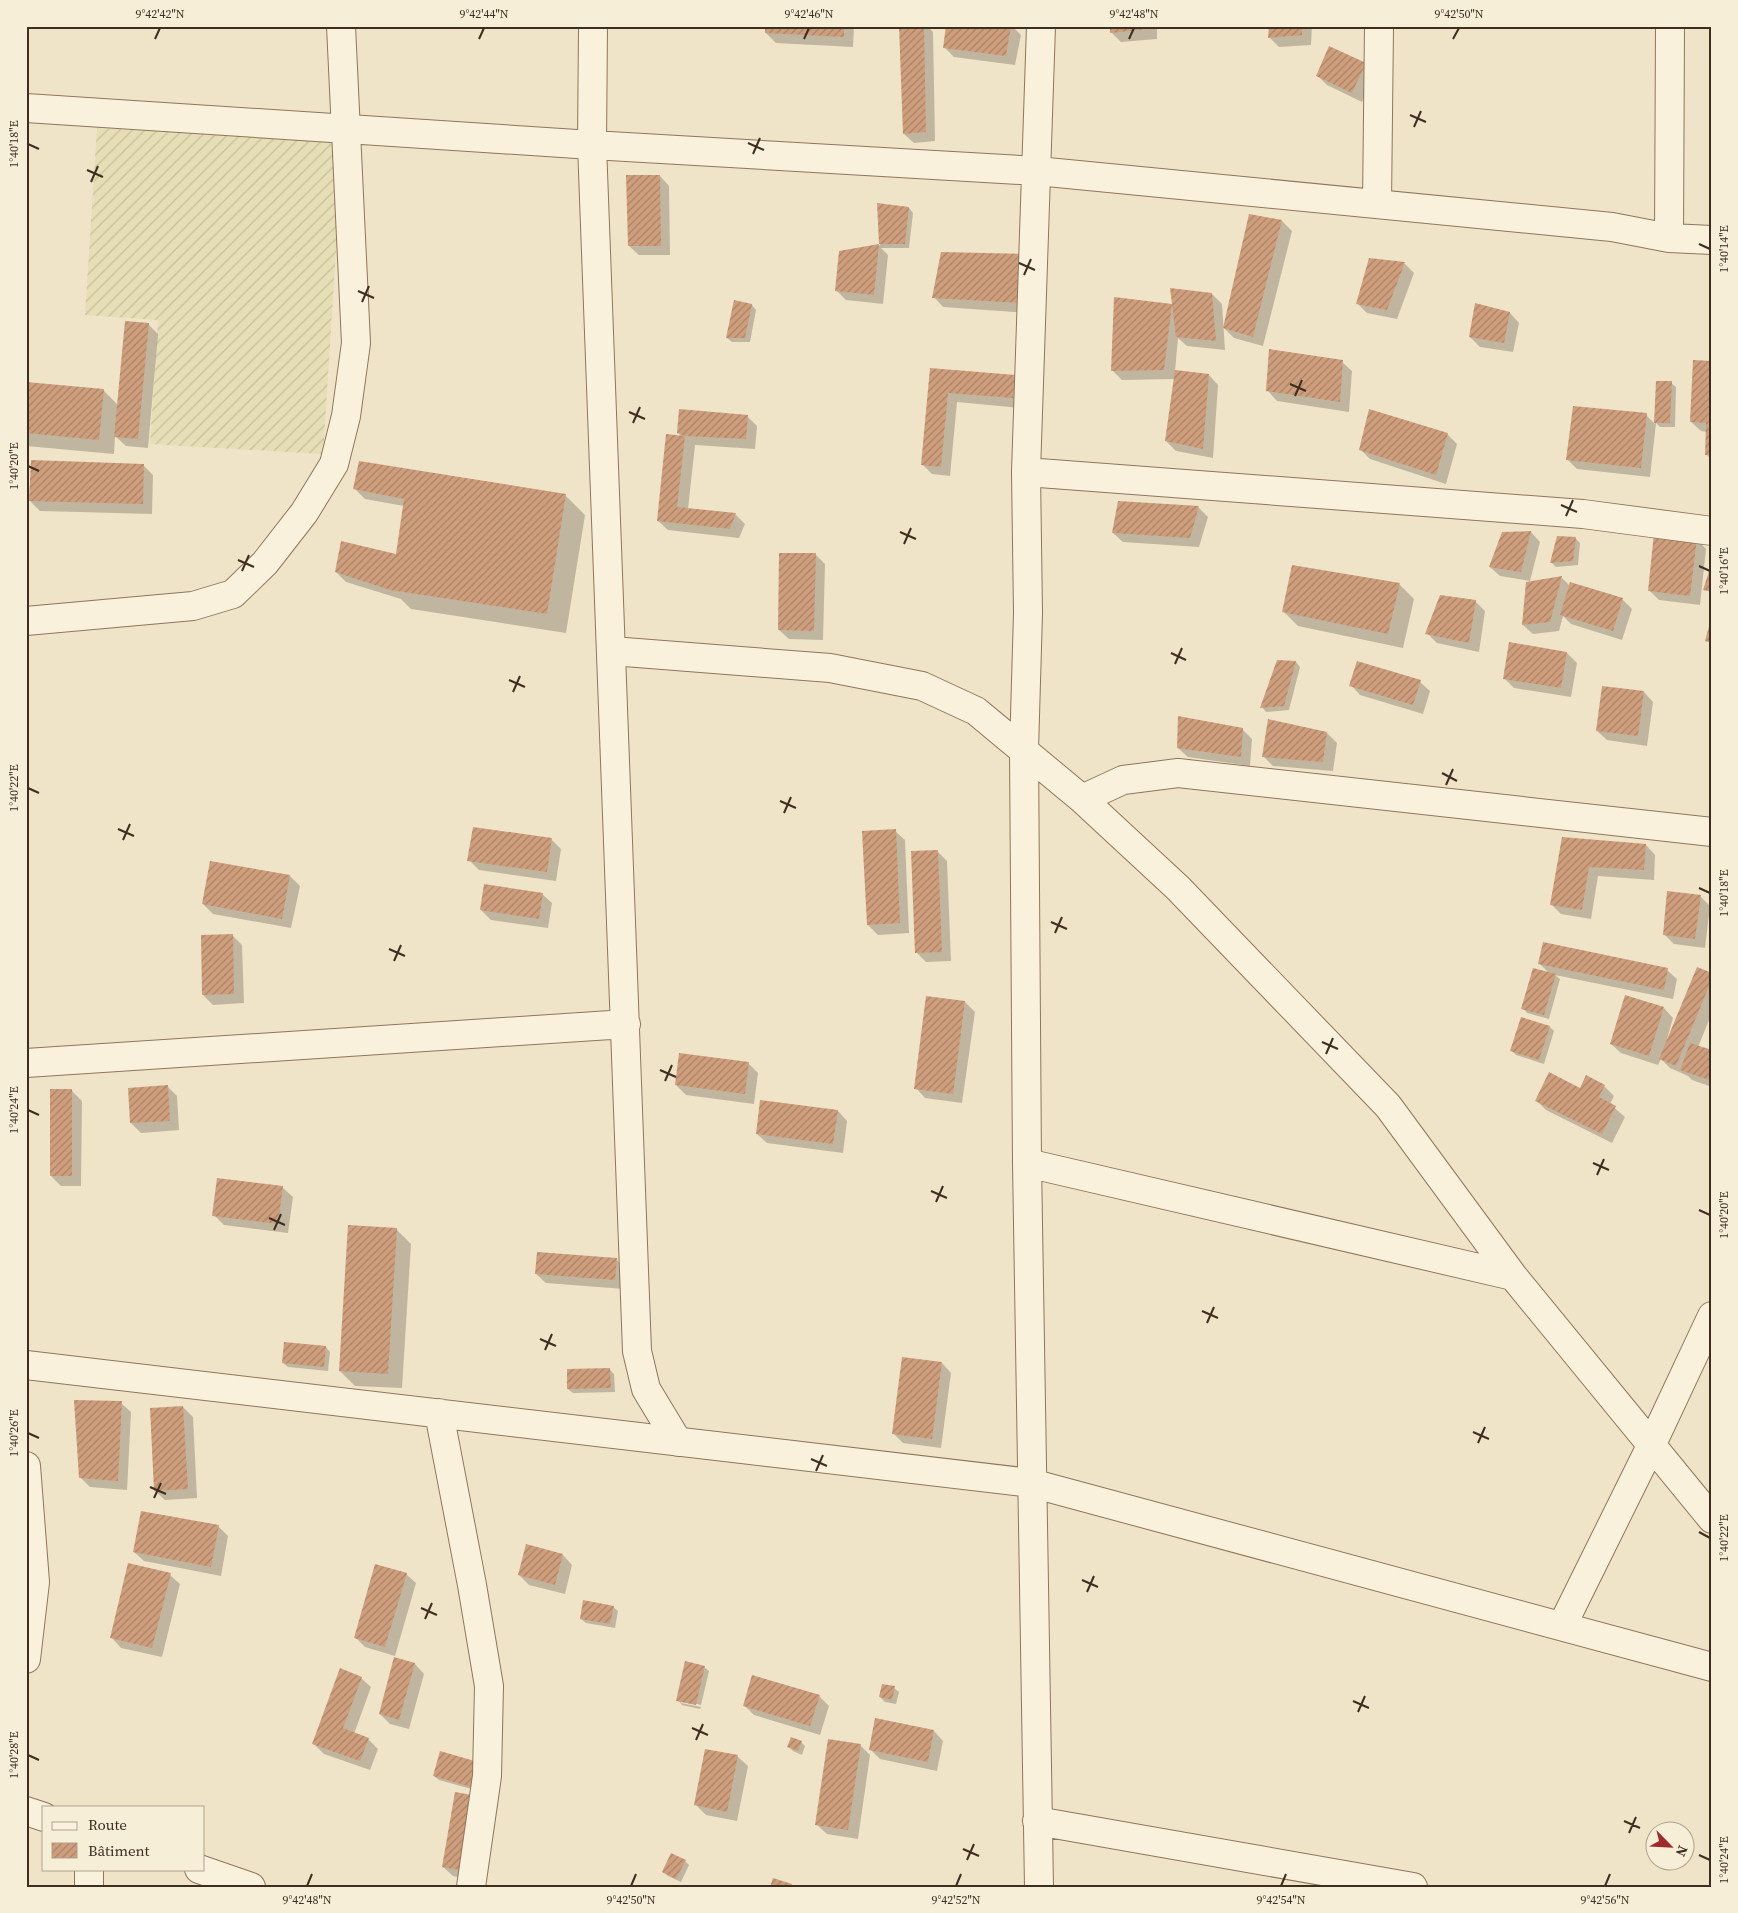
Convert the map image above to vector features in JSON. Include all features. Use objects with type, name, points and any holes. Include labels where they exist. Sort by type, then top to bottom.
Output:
[{"type":"street","points":[[26,622],[193,606],[233,594],[265,563],[304,513],[334,464],[346,416],[356,343],[342,26]]},
{"type":"street","points":[[592,26],[592,146],[637,1351],[646,1389],[678,1442]]},
{"type":"street","points":[[1039,1887],[1031,1484],[1024,750],[1028,613],[1026,472],[1041,26]]},
{"type":"street","points":[[1377,204],[1378,26]]},
{"type":"street","points":[[1669,238],[1670,26]]},
{"type":"street","points":[[26,108],[592,146],[1037,171],[1612,227],[1669,238],[1712,240]]},
{"type":"street","points":[[1026,472],[1583,514],[1712,531]]},
{"type":"street","points":[[612,651],[830,668],[922,686],[976,711],[1082,799],[1178,888],[1388,1106],[1512,1276],[1712,1519]]},
{"type":"street","points":[[1082,799],[1123,780],[1178,774],[1712,832]]},
{"type":"street","points":[[26,1063],[626,1024]]},
{"type":"street","points":[[1027,1163],[1512,1276]]},
{"type":"street","points":[[1562,1626],[1651,1446],[1712,1316]]},
{"type":"street","points":[[26,1365],[1031,1484],[1712,1667]]},
{"type":"street","points":[[439,1413],[489,1686],[487,1776],[471,1887]]},
{"type":"street","points":[[26,1466],[35,1582],[26,1659]]},
{"type":"street","points":[[26,1811],[42,1816]]},
{"type":"street","points":[[1038,1821],[1413,1887]]},
{"type":"street","points":[[89,1870],[89,1887]]},
{"type":"street","points":[[202,1870],[251,1887]]},
{"type":"shaded area","points":[[97,128],[343,142],[323,454],[150,444],[158,320],[85,315]]},
{"type":"building","points":[[765,26],[844,26],[844,37],[765,33]]},
{"type":"building","points":[[899,26],[924,26],[926,132],[903,134]]},
{"type":"building","points":[[946,26],[1011,26],[1006,56],[943,48]]},
{"type":"building","points":[[1110,26],[1148,26],[1147,29],[1110,33]]},
{"type":"building","points":[[1269,26],[1302,26],[1302,35],[1268,38]]},
{"type":"building","points":[[1329,46],[1366,63],[1352,93],[1316,76]]},
{"type":"building","points":[[626,175],[660,175],[661,246],[628,246]]},
{"type":"building","points":[[877,203],[909,207],[905,244],[879,244]]},
{"type":"building","points":[[1249,214],[1282,220],[1253,337],[1223,328]]},
{"type":"building","points":[[879,244],[874,295],[835,291],[839,251]]},
{"type":"building","points":[[941,252],[1027,254],[1021,303],[932,298]]},
{"type":"building","points":[[1369,258],[1405,262],[1387,310],[1356,304]]},
{"type":"building","points":[[1170,288],[1212,293],[1216,341],[1176,337]]},
{"type":"building","points":[[1114,297],[1172,304],[1164,370],[1111,371]]},
{"type":"building","points":[[734,300],[752,304],[745,338],[726,338]]},
{"type":"building","points":[[1475,303],[1510,312],[1504,343],[1469,337]]},
{"type":"building","points":[[125,321],[149,323],[138,439],[114,437]]},
{"type":"building","points":[[1269,349],[1343,360],[1340,402],[1266,391]]},
{"type":"building","points":[[1693,360],[1712,361],[1712,455],[1705,455],[1706,423],[1690,422]]},
{"type":"building","points":[[930,368],[1015,375],[1013,398],[948,393],[941,467],[921,465]]},
{"type":"building","points":[[1175,370],[1209,374],[1203,449],[1165,441]]},
{"type":"building","points":[[1656,381],[1672,381],[1670,423],[1654,423]]},
{"type":"building","points":[[26,382],[104,389],[99,440],[26,433]]},
{"type":"building","points":[[1573,406],[1647,413],[1641,468],[1566,460]]},
{"type":"building","points":[[679,409],[748,415],[746,439],[685,436],[677,433]]},
{"type":"building","points":[[1369,409],[1448,433],[1436,475],[1359,450]]},
{"type":"building","points":[[666,434],[685,436],[677,507],[736,513],[730,529],[657,521]]},
{"type":"building","points":[[31,460],[144,464],[143,504],[29,501]]},
{"type":"building","points":[[359,461],[566,494],[547,614],[390,590],[335,572],[341,541],[396,554],[404,499],[353,489]]},
{"type":"building","points":[[1118,501],[1199,506],[1190,538],[1112,533]]},
{"type":"building","points":[[1531,531],[1521,572],[1489,567],[1502,532]]},
{"type":"building","points":[[1654,533],[1697,538],[1690,596],[1648,591]]},
{"type":"building","points":[[1557,536],[1576,537],[1573,561],[1550,563]]},
{"type":"building","points":[[779,553],[816,553],[814,631],[778,630]]},
{"type":"building","points":[[1712,562],[1712,592],[1703,590]]},
{"type":"building","points":[[1292,565],[1400,583],[1388,634],[1282,612]]},
{"type":"building","points":[[1562,576],[1550,622],[1522,625],[1526,582]]},
{"type":"building","points":[[1570,582],[1623,598],[1613,631],[1560,615]]},
{"type":"building","points":[[1440,595],[1476,600],[1469,643],[1425,634]]},
{"type":"building","points":[[1712,619],[1712,643],[1705,641]]},
{"type":"building","points":[[1509,642],[1567,652],[1561,688],[1503,679]]},
{"type":"building","points":[[1277,660],[1296,661],[1284,706],[1260,708]]},
{"type":"building","points":[[1357,661],[1421,680],[1413,705],[1349,686]]},
{"type":"building","points":[[1602,686],[1644,691],[1638,736],[1596,731]]},
{"type":"building","points":[[1178,716],[1243,728],[1241,757],[1177,748]]},
{"type":"building","points":[[1268,719],[1327,732],[1323,762],[1262,757]]},
{"type":"building","points":[[473,827],[552,838],[547,872],[467,861]]},
{"type":"building","points":[[896,829],[900,923],[867,925],[862,831]]},
{"type":"building","points":[[1562,837],[1646,844],[1644,870],[1589,867],[1582,910],[1550,905]]},
{"type":"building","points":[[938,850],[942,952],[915,953],[911,851]]},
{"type":"building","points":[[210,861],[290,875],[282,919],[202,904]]},
{"type":"building","points":[[484,884],[543,893],[539,919],[480,910]]},
{"type":"building","points":[[1667,891],[1701,895],[1695,939],[1663,935]]},
{"type":"building","points":[[233,934],[234,994],[202,995],[201,935]]},
{"type":"building","points":[[1543,942],[1668,968],[1664,990],[1538,964]]},
{"type":"building","points":[[1697,967],[1712,973],[1712,979],[1676,1066],[1659,1059]]},
{"type":"building","points":[[1533,968],[1556,974],[1544,1015],[1521,1009]]},
{"type":"building","points":[[1625,995],[1664,1007],[1649,1056],[1610,1044]]},
{"type":"building","points":[[926,996],[965,1001],[953,1094],[914,1089]]},
{"type":"building","points":[[1521,1017],[1550,1026],[1539,1060],[1510,1051]]},
{"type":"building","points":[[1690,1043],[1712,1050],[1712,1081],[1680,1070]]},
{"type":"building","points":[[679,1053],[749,1062],[745,1094],[675,1085]]},
{"type":"building","points":[[1549,1072],[1580,1088],[1586,1075],[1605,1085],[1599,1097],[1616,1106],[1602,1134],[1535,1101]]},
{"type":"building","points":[[168,1085],[170,1121],[130,1123],[128,1088]]},
{"type":"building","points":[[50,1089],[72,1089],[72,1176],[50,1176]]},
{"type":"building","points":[[760,1100],[838,1110],[833,1144],[756,1134]]},
{"type":"building","points":[[217,1178],[283,1186],[278,1224],[212,1216]]},
{"type":"building","points":[[348,1225],[397,1228],[388,1374],[339,1371]]},
{"type":"building","points":[[537,1252],[617,1258],[615,1280],[535,1274]]},
{"type":"building","points":[[284,1342],[326,1346],[324,1367],[282,1363]]},
{"type":"building","points":[[902,1357],[942,1362],[932,1439],[892,1434]]},
{"type":"building","points":[[610,1368],[611,1388],[567,1389],[567,1369]]},
{"type":"building","points":[[74,1400],[122,1401],[118,1481],[79,1478]]},
{"type":"building","points":[[183,1406],[188,1489],[154,1491],[150,1408]]},
{"type":"building","points":[[141,1511],[219,1525],[211,1567],[133,1552]]},
{"type":"building","points":[[526,1544],[563,1554],[555,1585],[518,1575]]},
{"type":"building","points":[[128,1563],[171,1573],[152,1648],[110,1638]]},
{"type":"building","points":[[375,1564],[407,1573],[385,1647],[354,1638]]},
{"type":"building","points":[[583,1600],[614,1606],[610,1624],[580,1619]]},
{"type":"building","points":[[394,1657],[415,1663],[399,1720],[379,1714]]},
{"type":"building","points":[[685,1661],[705,1666],[696,1705],[676,1701]]},
{"type":"building","points":[[340,1668],[362,1677],[343,1728],[369,1738],[360,1761],[312,1744]]},
{"type":"building","points":[[752,1675],[820,1695],[810,1726],[743,1706]]},
{"type":"building","points":[[882,1684],[895,1686],[892,1700],[879,1697]]},
{"type":"building","points":[[875,1718],[934,1730],[928,1762],[869,1750]]},
{"type":"building","points":[[791,1737],[802,1741],[798,1751],[787,1747]]},
{"type":"building","points":[[828,1739],[861,1744],[848,1830],[815,1825]]},
{"type":"building","points":[[705,1749],[738,1755],[727,1812],[694,1805]]},
{"type":"building","points":[[440,1751],[478,1762],[471,1787],[433,1776]]},
{"type":"building","points":[[455,1792],[472,1795],[459,1870],[442,1867]]},
{"type":"building","points":[[671,1853],[686,1860],[676,1879],[662,1872]]},
{"type":"building","points":[[773,1878],[792,1884],[791,1887],[770,1887]]}]
